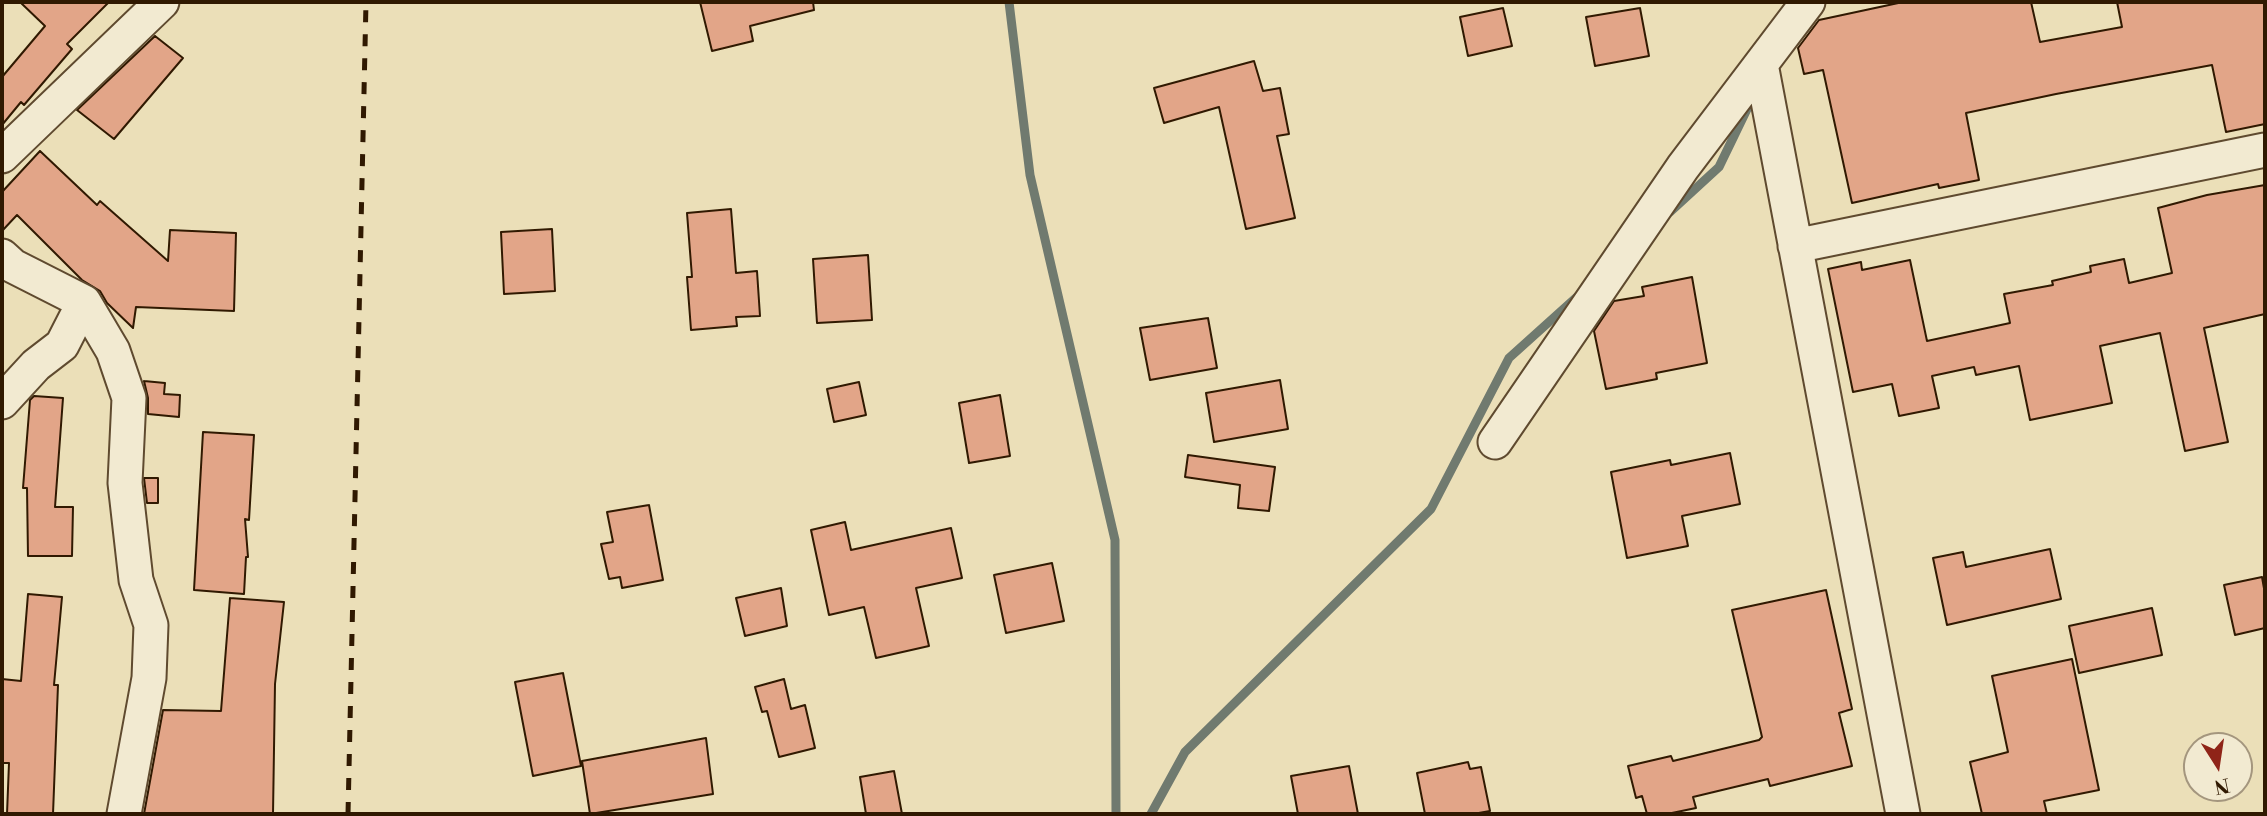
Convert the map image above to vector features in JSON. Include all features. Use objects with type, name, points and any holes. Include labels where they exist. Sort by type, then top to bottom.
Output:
[{"type":"street","points":[[2,156],[162,2]]},
{"type":"street","points":[[1495,442],[1566,343],[1676,177],[1808,2]]},
{"type":"street","points":[[1761,64],[1903,814]]},
{"type":"street","points":[[1795,246],[2265,150]]},
{"type":"street","points":[[2,256],[13,266],[84,302],[113,351],[129,398],[125,483],[136,580],[151,625],[149,678],[124,814]]},
{"type":"street","points":[[2,402],[36,365],[62,345],[84,302]]},
{"type":"building","points":[[20,2],[109,2],[67,44],[72,49],[24,105],[21,102],[2,125],[2,77],[45,26]]},
{"type":"building","points":[[700,2],[813,2],[814,10],[750,26],[753,41],[712,51]]},
{"type":"building","points":[[1903,2],[2031,2],[2040,42],[2122,27],[2117,2],[2265,2],[2265,124],[2226,132],[2212,65],[2056,94],[1966,113],[1979,180],[1939,188],[1938,184],[1852,203],[1823,70],[1804,74],[1798,48],[1819,20]]},
{"type":"building","points":[[1503,8],[1512,46],[1468,56],[1460,17]]},
{"type":"building","points":[[1640,8],[1649,56],[1595,66],[1586,17]]},
{"type":"building","points":[[155,36],[183,58],[114,139],[77,110]]},
{"type":"building","points":[[1254,61],[1263,91],[1280,88],[1289,134],[1277,136],[1295,218],[1246,229],[1219,107],[1164,123],[1154,88]]},
{"type":"building","points":[[40,151],[97,205],[100,201],[168,261],[170,230],[236,233],[234,311],[136,307],[133,328],[107,303],[100,291],[82,280],[17,215],[2,231],[2,192]]},
{"type":"building","points":[[2265,185],[2265,314],[2204,328],[2228,442],[2185,451],[2160,333],[2100,346],[2112,403],[2030,420],[2019,366],[1976,375],[1974,367],[1932,376],[1939,408],[1899,416],[1892,384],[1853,392],[1828,269],[1861,262],[1862,270],[1910,260],[1927,341],[2010,323],[2004,294],[2053,285],[2052,281],[2091,272],[2090,266],[2124,259],[2129,283],[2172,273],[2158,208],[2207,195]]},
{"type":"building","points":[[731,209],[736,273],[757,271],[760,316],[736,317],[737,326],[691,330],[687,277],[692,277],[687,213]]},
{"type":"building","points":[[552,229],[555,291],[504,294],[501,232]]},
{"type":"building","points":[[868,255],[872,320],[817,323],[813,259]]},
{"type":"building","points":[[1692,277],[1707,363],[1656,373],[1657,379],[1606,389],[1594,331],[1614,301],[1644,296],[1642,287]]},
{"type":"building","points":[[1208,318],[1217,368],[1150,380],[1140,328]]},
{"type":"building","points":[[1280,380],[1288,429],[1214,442],[1206,393]]},
{"type":"building","points":[[144,381],[165,383],[164,394],[180,395],[179,417],[148,414]]},
{"type":"building","points":[[859,382],[866,415],[834,422],[827,389]]},
{"type":"building","points":[[1000,395],[1010,456],[969,463],[959,403]]},
{"type":"building","points":[[34,396],[63,398],[55,507],[73,507],[72,556],[28,556],[27,488],[23,488],[30,400]]},
{"type":"building","points":[[203,432],[254,435],[249,520],[245,519],[248,557],[244,594],[194,590]]},
{"type":"building","points":[[1730,453],[1740,504],[1682,516],[1688,546],[1627,558],[1611,472],[1670,460],[1671,465]]},
{"type":"building","points":[[1188,455],[1275,467],[1269,511],[1238,508],[1240,485],[1185,477]]},
{"type":"building","points":[[144,478],[158,478],[158,503],[147,503]]},
{"type":"building","points":[[649,505],[663,580],[622,588],[620,577],[609,579],[601,544],[613,542],[607,512]]},
{"type":"building","points":[[845,522],[851,550],[951,528],[962,578],[916,588],[929,646],[876,658],[864,607],[829,615],[811,530]]},
{"type":"building","points":[[2050,549],[2061,599],[1947,625],[1933,558],[1963,552],[1966,567]]},
{"type":"building","points":[[1052,563],[1064,621],[1006,633],[994,575]]},
{"type":"building","points":[[2262,577],[2265,628],[2235,635],[2224,585]]},
{"type":"building","points":[[781,588],[787,626],[745,636],[736,598]]},
{"type":"building","points":[[1826,590],[1852,709],[1839,713],[1852,766],[1770,786],[1768,779],[1693,797],[1696,808],[1667,814],[1647,814],[1642,796],[1636,798],[1628,766],[1671,756],[1673,761],[1759,740],[1762,737],[1732,610]]},
{"type":"building","points":[[28,594],[62,597],[54,685],[58,685],[53,814],[7,814],[9,763],[2,763],[2,679],[21,681]]},
{"type":"building","points":[[230,598],[284,602],[275,684],[273,814],[144,814],[163,710],[221,711]]},
{"type":"building","points":[[2152,608],[2162,655],[2079,673],[2069,626]]},
{"type":"building","points":[[2072,659],[2099,790],[2044,801],[2047,814],[1982,814],[1970,762],[2008,752],[1992,676]]},
{"type":"building","points":[[563,673],[581,766],[533,776],[515,682]]},
{"type":"building","points":[[784,679],[791,709],[805,705],[815,748],[779,757],[767,711],[762,712],[755,687]]},
{"type":"building","points":[[706,738],[713,794],[590,814],[582,761]]},
{"type":"building","points":[[1468,762],[1470,769],[1481,767],[1490,811],[1473,814],[1425,814],[1417,773]]},
{"type":"building","points":[[1349,766],[1358,814],[1298,814],[1291,776]]},
{"type":"building","points":[[894,771],[902,814],[866,814],[860,777]]},
{"type":"waterway","points":[[1009,2],[1030,175],[1115,540],[1116,814]]},
{"type":"waterway","points":[[1670,212],[1719,167],[1749,105]]},
{"type":"waterway","points":[[1151,814],[1185,752],[1431,509],[1509,358],[1579,295]]},
{"type":"railway","points":[[348,814],[366,2]]}]
